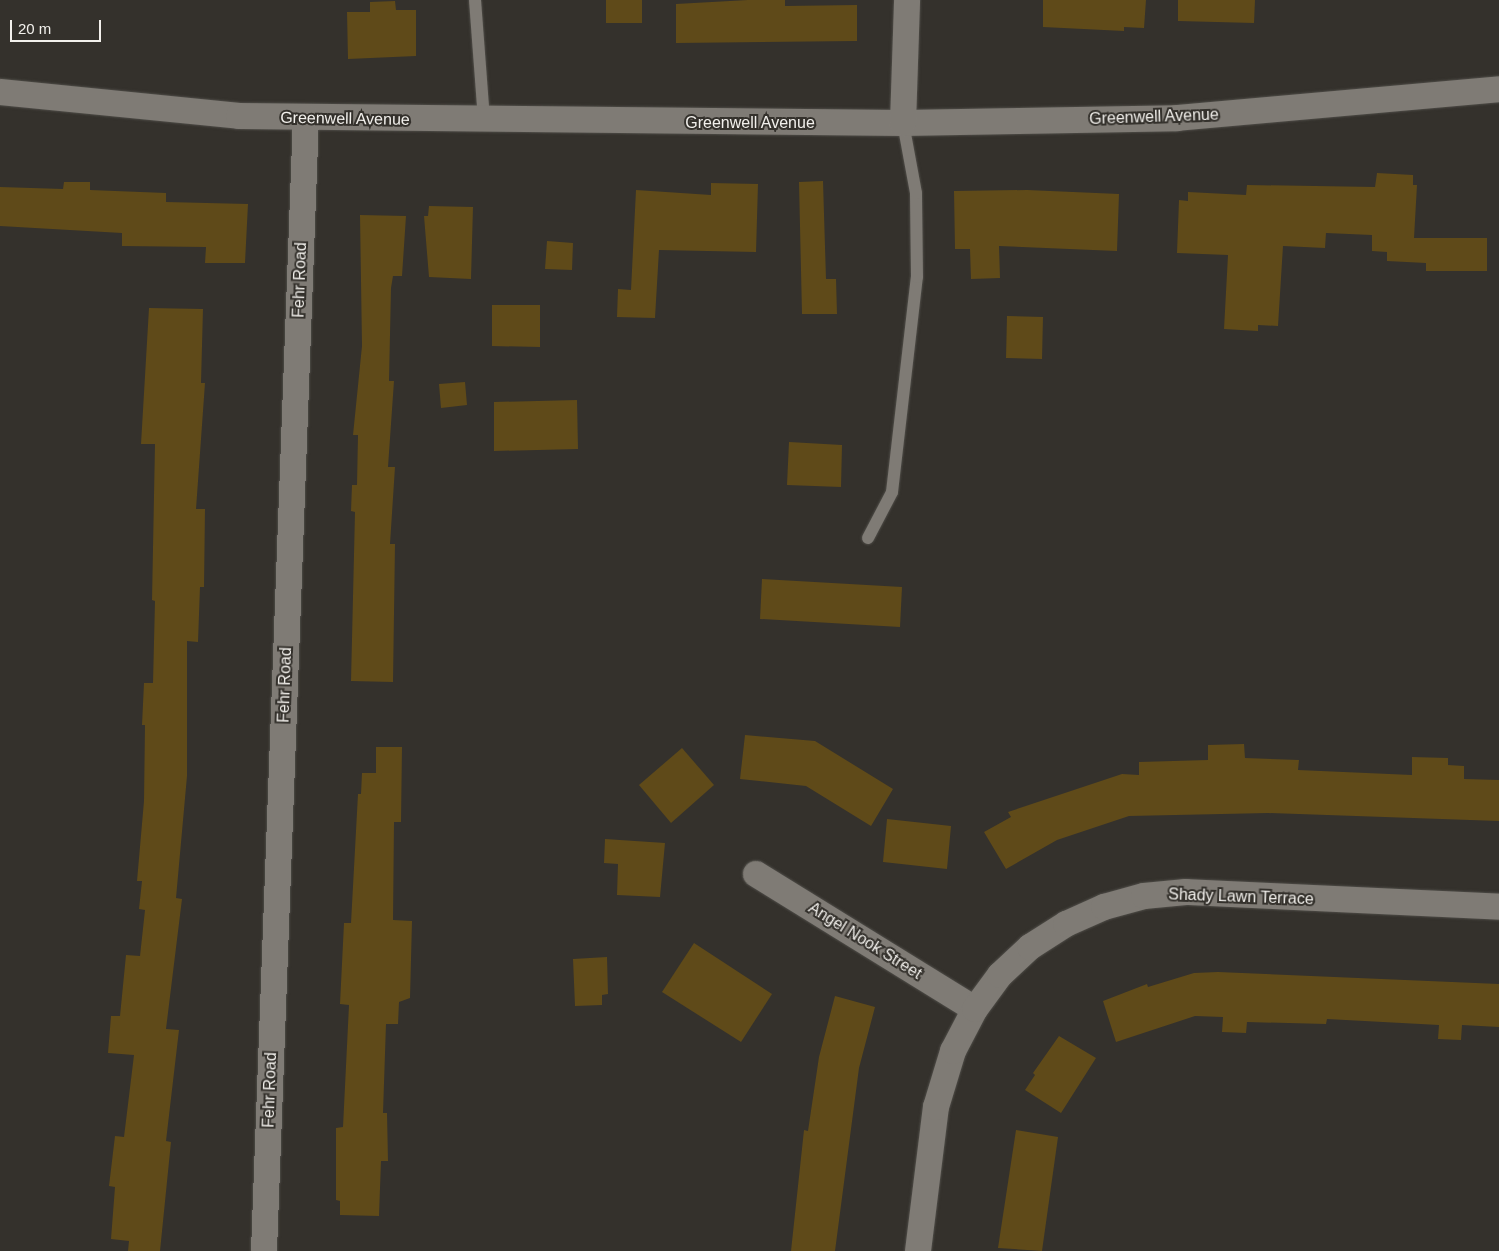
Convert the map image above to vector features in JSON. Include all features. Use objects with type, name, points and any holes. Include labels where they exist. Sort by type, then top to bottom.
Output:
[{"type":"street","points":[[903,123],[908,0]]},
{"type":"street","name":"Greenwell Avenue","points":[[0,92],[239,116],[306,119],[903,123],[1177,118],[1499,89]]},
{"type":"street","name":"Fehr Road","points":[[264,1251],[306,119]]},
{"type":"street","name":"Angel Nook Street","points":[[756,874],[975,1009]]},
{"type":"street","name":"Shady Lawn Terrace","points":[[918,1251],[936,1107],[953,1051],[975,1009],[1000,975],[1030,947],[1066,924],[1104,906],[1144,896],[1186,892],[1499,907]]},
{"type":"lane","points":[[474,0],[484,121]]},
{"type":"lane","points":[[868,538],[892,492],[917,277],[916,193],[903,123]]},
{"type":"building","points":[[606,0],[642,0],[642,23],[606,23]]},
{"type":"building","points":[[785,0],[785,6],[857,5],[857,41],[676,43],[676,4]]},
{"type":"building","points":[[1043,0],[1146,0],[1144,28],[1124,27],[1124,31],[1043,27]]},
{"type":"building","points":[[1178,0],[1255,0],[1254,23],[1178,21]]},
{"type":"building","points":[[395,1],[396,10],[416,10],[416,56],[348,59],[347,12],[370,12],[370,2]]},
{"type":"building","points":[[1377,173],[1413,175],[1413,185],[1417,185],[1414,238],[1487,238],[1487,271],[1426,271],[1426,263],[1387,261],[1387,252],[1372,251],[1372,235],[1326,233],[1325,248],[1283,246],[1278,326],[1258,325],[1258,331],[1224,329],[1228,255],[1177,253],[1179,200],[1188,201],[1188,192],[1246,195],[1247,185],[1375,187]]},
{"type":"building","points":[[823,181],[826,279],[836,279],[837,314],[802,314],[799,182]]},
{"type":"building","points":[[64,182],[90,182],[90,190],[166,193],[166,202],[248,204],[245,263],[205,263],[206,247],[122,246],[122,233],[0,226],[0,187],[63,189]]},
{"type":"building","points":[[711,183],[758,184],[756,252],[659,250],[655,318],[617,317],[618,289],[631,290],[636,190],[711,195]]},
{"type":"building","points":[[1027,190],[1119,194],[1117,251],[999,246],[1000,278],[971,279],[970,249],[955,249],[954,191]]},
{"type":"building","points":[[429,206],[473,207],[471,279],[429,277],[424,216],[428,216]]},
{"type":"building","points":[[360,215],[406,216],[402,276],[393,276],[391,288],[389,381],[394,381],[388,467],[395,467],[390,544],[395,544],[393,682],[351,681],[355,512],[351,511],[352,485],[357,485],[358,435],[353,435],[362,346]]},
{"type":"building","points":[[547,241],[573,243],[572,270],[545,269]]},
{"type":"building","points":[[492,305],[540,305],[540,347],[492,346]]},
{"type":"building","points":[[149,308],[203,309],[201,383],[205,383],[196,509],[205,509],[204,587],[200,587],[198,642],[187,641],[187,776],[176,898],[182,899],[166,1029],[179,1030],[166,1141],[171,1142],[160,1251],[128,1251],[129,1241],[111,1239],[115,1187],[109,1186],[115,1136],[124,1137],[134,1055],[108,1053],[111,1016],[120,1016],[126,955],[140,956],[145,910],[139,909],[142,881],[137,881],[144,801],[145,725],[142,725],[144,683],[153,683],[155,601],[152,600],[155,444],[141,444]]},
{"type":"building","points":[[1007,316],[1043,317],[1042,359],[1006,358]]},
{"type":"building","points":[[465,382],[467,405],[441,408],[439,384]]},
{"type":"building","points":[[577,400],[578,449],[494,451],[494,402]]},
{"type":"building","points":[[789,442],[842,445],[841,487],[787,485]]},
{"type":"building","points":[[762,579],[902,587],[900,627],[760,619]]},
{"type":"building","points":[[745,735],[815,741],[893,789],[871,826],[806,786],[740,779]]},
{"type":"building","points":[[1244,744],[1245,758],[1299,760],[1298,770],[1412,775],[1412,757],[1448,758],[1448,765],[1464,766],[1464,779],[1499,780],[1499,821],[1268,813],[1129,816],[1057,840],[1006,869],[984,832],[1011,817],[1008,812],[1122,774],[1139,775],[1139,762],[1208,760],[1208,745]]},
{"type":"building","points":[[376,747],[402,747],[401,822],[394,822],[393,920],[412,921],[410,998],[399,1002],[398,1024],[386,1024],[383,1113],[387,1113],[388,1161],[381,1161],[379,1216],[340,1215],[340,1201],[336,1200],[336,1128],[343,1127],[349,1005],[340,1004],[344,923],[351,923],[358,794],[361,794],[362,773],[376,773]]},
{"type":"building","points":[[682,748],[714,785],[671,823],[639,785]]},
{"type":"building","points":[[887,819],[951,826],[947,869],[883,862]]},
{"type":"building","points":[[605,839],[665,843],[660,897],[617,895],[618,864],[604,863]]},
{"type":"building","points":[[694,943],[772,994],[741,1042],[662,992]]},
{"type":"building","points":[[607,957],[608,994],[602,995],[602,1005],[575,1006],[573,959]]},
{"type":"building","points":[[1218,972],[1499,984],[1499,1027],[1462,1025],[1461,1040],[1438,1039],[1439,1025],[1327,1019],[1326,1024],[1247,1022],[1246,1033],[1222,1032],[1223,1017],[1195,1016],[1116,1042],[1103,1001],[1147,984],[1148,987],[1194,973]]},
{"type":"building","points":[[835,996],[875,1007],[859,1068],[835,1251],[791,1251],[804,1130],[808,1131],[819,1057]]},
{"type":"building","points":[[1059,1036],[1096,1058],[1061,1113],[1025,1090],[1035,1075],[1033,1073]]},
{"type":"building","points":[[1016,1130],[1058,1137],[1042,1251],[998,1248]]}]
